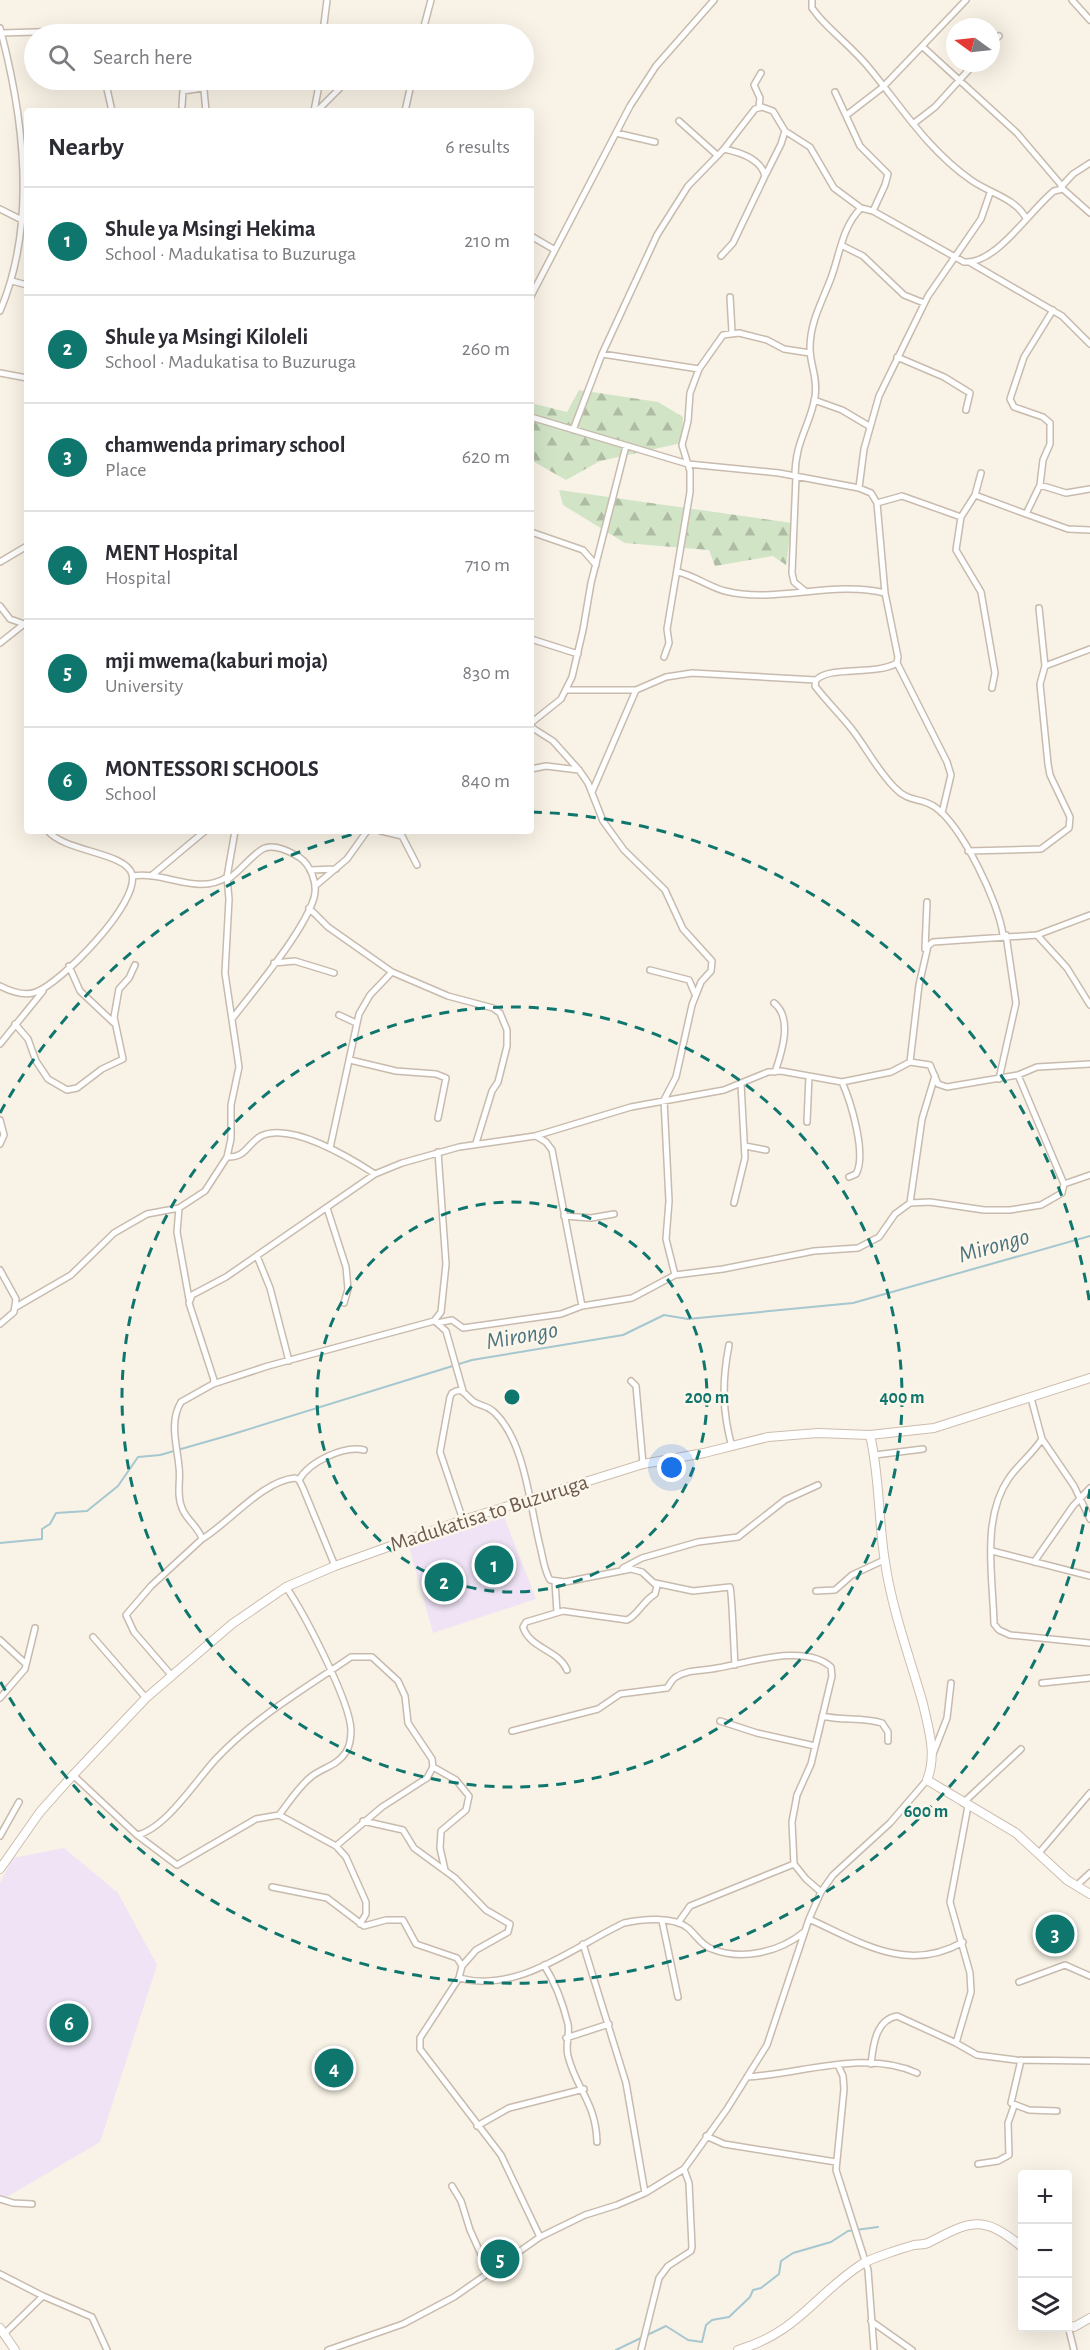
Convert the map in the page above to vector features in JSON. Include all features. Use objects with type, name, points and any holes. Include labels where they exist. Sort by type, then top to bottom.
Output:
[{"type":"main road","name":"Madukatisa to Buzuruga","points":[[0,1869],[40,1812],[146,1698],[232,1624],[286,1587],[335,1566],[463,1520],[643,1464],[732,1447],[768,1437],[794,1434],[870,1435],[933,1428],[1090,1378]]},
{"type":"main road","points":[[870,1435],[875,1455],[888,1585],[928,1725],[933,1756],[927,1780],[1016,1833],[1076,1886],[1090,1894]]},
{"type":"main road","points":[[738,2350],[761,2342],[795,2323],[865,2262],[926,2243],[947,2232],[974,2223],[995,2227],[1018,2243]]},
{"type":"main road","points":[[1072,2326],[1090,2318]]},
{"type":"main road","points":[[3,2335],[15,2350]]},
{"type":"street","points":[[322,24],[327,0]]},
{"type":"street","points":[[425,24],[431,0]]},
{"type":"street","points":[[534,290],[630,106],[656,66],[714,0]]},
{"type":"street","points":[[812,0],[812,8],[869,67],[913,124],[956,169],[990,193],[1008,200],[1022,210],[1026,218]]},
{"type":"street","points":[[848,114],[883,87],[966,0]]},
{"type":"street","points":[[1072,0],[1090,20]]},
{"type":"street","points":[[24,31],[1,30],[24,158]]},
{"type":"street","points":[[923,47],[1017,133],[1061,187],[1090,213]]},
{"type":"street","points":[[913,124],[935,107],[967,72]]},
{"type":"street","points":[[573,430],[602,354],[657,235],[688,186],[724,149],[748,116],[759,107],[760,98],[754,86],[761,73]]},
{"type":"street","points":[[107,90],[111,108]]},
{"type":"street","points":[[182,106],[183,91],[190,90]]},
{"type":"street","points":[[203,90],[206,108]]},
{"type":"street","points":[[315,108],[318,90]]},
{"type":"street","points":[[318,108],[337,90]]},
{"type":"street","points":[[406,108],[410,90]]},
{"type":"street","points":[[835,92],[848,114],[848,124],[860,146],[888,174],[873,211]]},
{"type":"street","points":[[759,107],[773,111],[785,131],[807,143],[834,188],[861,208],[873,211],[956,258],[971,263],[1053,310],[1074,326],[1090,344]]},
{"type":"street","points":[[679,121],[717,155]]},
{"type":"street","points":[[721,256],[733,243],[781,144],[785,131]]},
{"type":"street","points":[[616,133],[655,142]]},
{"type":"street","points":[[724,149],[751,158],[764,170],[765,176]]},
{"type":"street","points":[[971,263],[996,251],[1048,196],[1090,163]]},
{"type":"street","points":[[859,488],[868,426],[876,401],[924,303],[981,219],[990,193]]},
{"type":"street","points":[[0,311],[12,281],[24,207]]},
{"type":"street","points":[[805,591],[794,582],[792,573],[797,448],[814,400],[816,375],[810,353],[816,311],[849,223],[861,208]]},
{"type":"street","points":[[0,209],[22,220]]},
{"type":"street","points":[[534,238],[555,250]]},
{"type":"street","points":[[841,245],[863,256],[904,295],[924,303]]},
{"type":"street","points":[[12,281],[24,284]]},
{"type":"street","points":[[730,297],[732,332]]},
{"type":"street","points":[[1026,514],[1040,485],[1043,460],[1050,444],[1050,423],[1043,417],[1014,407],[1010,399],[1024,357],[1053,310]]},
{"type":"street","points":[[664,657],[669,643],[667,629],[690,492],[688,464],[682,445],[688,421],[690,393],[699,369],[723,335],[732,332],[767,340],[784,349],[810,353]]},
{"type":"street","points":[[602,354],[699,369]]},
{"type":"street","points":[[897,357],[944,377],[970,393],[966,410]]},
{"type":"street","points":[[0,373],[24,377]]},
{"type":"street","points":[[814,400],[842,410],[868,426]]},
{"type":"street","points":[[534,420],[688,464],[796,476],[859,488],[871,493],[877,503],[885,592],[898,657],[897,663],[947,762],[951,775],[942,813]]},
{"type":"street","points":[[534,722],[561,699],[567,690],[578,654],[596,565],[626,446]]},
{"type":"street","points":[[981,473],[975,495],[961,517],[956,550],[981,592],[995,673],[992,688]]},
{"type":"street","points":[[1040,485],[1066,493],[1090,489]]},
{"type":"street","points":[[975,495],[1068,529],[1090,530]]},
{"type":"street","points":[[877,503],[902,496],[961,517]]},
{"type":"street","points":[[534,533],[583,550],[596,565]]},
{"type":"street","points":[[0,562],[24,548]]},
{"type":"street","points":[[678,572],[703,580],[724,591],[787,594],[839,588],[885,592]]},
{"type":"street","points":[[0,606],[10,619]]},
{"type":"street","points":[[968,851],[1041,849],[1069,828],[1070,817],[1050,775],[1048,764],[1040,684],[1045,666],[1039,608]]},
{"type":"street","points":[[0,619],[10,619],[24,624]]},
{"type":"street","points":[[0,643],[24,626]]},
{"type":"street","points":[[534,640],[578,654]]},
{"type":"street","points":[[1045,666],[1090,649]]},
{"type":"street","points":[[567,690],[636,690],[666,677],[692,673],[816,680],[826,674],[875,670],[897,663]]},
{"type":"street","points":[[816,680],[815,686],[893,786],[908,799],[932,805],[942,813],[968,851],[997,909],[1005,935],[1016,1003],[999,1079]]},
{"type":"street","points":[[592,792],[636,690]]},
{"type":"street","points":[[534,727],[553,741],[579,770],[592,792],[603,821],[624,850],[665,890],[683,929],[712,961],[711,971],[701,982],[695,996],[676,1077],[664,1100],[669,1201],[666,1239],[675,1275]]},
{"type":"street","points":[[534,764],[579,770]]},
{"type":"street","points":[[534,768],[546,766]]},
{"type":"street","points":[[0,1044],[46,987],[106,931],[127,899],[133,876],[129,868],[120,862],[60,842],[51,834]]},
{"type":"street","points":[[151,876],[201,834]]},
{"type":"street","points":[[0,1324],[10,1317],[16,1307],[71,1275],[123,1228],[147,1214],[179,1208],[205,1191],[227,1157],[231,1139],[231,1105],[239,1067],[225,973],[229,899],[227,878],[234,834]]},
{"type":"street","points":[[315,886],[356,849],[365,834]]},
{"type":"street","points":[[396,834],[402,836],[417,865]]},
{"type":"street","points":[[133,876],[151,876],[205,885],[217,883],[243,870],[258,852],[266,847],[280,848],[298,857],[310,870],[315,886],[309,908],[297,930],[232,1019]]},
{"type":"street","points":[[310,870],[336,868]]},
{"type":"street","points":[[910,1062],[925,951],[927,902]]},
{"type":"street","points":[[309,908],[322,923],[392,972],[448,996],[493,1008],[504,1021],[507,1046],[498,1082],[490,1097],[476,1143]]},
{"type":"street","points":[[925,951],[933,942],[1005,935],[1036,935],[1090,915]]},
{"type":"street","points":[[1036,935],[1067,969],[1090,1005]]},
{"type":"street","points":[[274,963],[295,961],[334,973]]},
{"type":"street","points":[[15,1024],[28,1039],[36,1061],[48,1079],[72,1090],[102,1069],[123,1059],[114,1023],[119,989],[129,978],[135,965]]},
{"type":"street","points":[[69,966],[80,991],[114,1023]]},
{"type":"street","points":[[650,970],[689,980],[695,996]]},
{"type":"street","points":[[330,1148],[356,1023],[370,994],[392,972]]},
{"type":"street","points":[[0,986],[29,994],[46,987]]},
{"type":"street","points":[[774,1003],[782,1011],[784,1029],[775,1072]]},
{"type":"street","points":[[339,1015],[356,1023]]},
{"type":"street","points":[[350,1060],[396,1071],[436,1074],[447,1078],[438,1118]]},
{"type":"street","points":[[189,1299],[257,1256],[375,1174],[438,1152],[476,1143],[535,1136],[664,1100],[702,1095],[775,1072],[842,1082],[891,1072],[910,1062],[930,1065],[938,1084],[947,1087],[1018,1075],[1037,1067],[1090,1064]]},
{"type":"street","points":[[202,1539],[183,1512],[179,1500],[180,1469],[175,1419],[181,1402],[213,1384],[289,1361],[436,1322],[452,1320],[463,1328],[561,1314],[582,1306],[637,1296],[675,1275],[723,1269],[814,1251],[864,1246],[879,1237],[895,1214],[910,1203],[930,1202],[996,1211],[1026,1209],[1053,1199],[1062,1193],[1064,1184],[1018,1075]]},
{"type":"street","points":[[807,1122],[809,1076]]},
{"type":"street","points":[[910,1203],[922,1119],[935,1076]]},
{"type":"street","points":[[842,1082],[851,1102],[860,1160],[856,1174],[849,1177]]},
{"type":"street","points":[[734,1203],[745,1167],[741,1084]]},
{"type":"street","points":[[0,1120],[4,1135],[0,1144]]},
{"type":"street","points":[[227,1157],[241,1156],[260,1138],[267,1135],[286,1134],[330,1148],[375,1174]]},
{"type":"street","points":[[535,1136],[546,1142],[552,1150],[582,1306]]},
{"type":"street","points":[[745,1146],[766,1150]]},
{"type":"street","points":[[436,1322],[441,1312],[446,1264],[438,1152]]},
{"type":"street","points":[[1064,1184],[1090,1175]]},
{"type":"street","points":[[179,1208],[177,1232],[189,1299],[213,1374],[213,1384]]},
{"type":"street","points":[[327,1208],[346,1267],[348,1289],[344,1303]]},
{"type":"street","points":[[564,1216],[591,1218],[614,1214]]},
{"type":"street","points":[[257,1256],[270,1288],[289,1361]]},
{"type":"street","points":[[0,1270],[16,1299],[16,1307]]},
{"type":"street","points":[[436,1322],[446,1331],[463,1391],[473,1402],[496,1414],[508,1431],[527,1478],[528,1499],[548,1577],[555,1582],[622,1569],[642,1558],[698,1542],[738,1538],[785,1500],[819,1485]]},
{"type":"street","points":[[729,1345],[723,1370],[723,1404],[732,1447]]},
{"type":"street","points":[[631,1381],[636,1386],[643,1464]]},
{"type":"street","points":[[463,1391],[452,1393],[440,1448],[463,1520]]},
{"type":"street","points":[[1031,1398],[1042,1439],[1090,1519]]},
{"type":"street","points":[[1042,1439],[1008,1479],[995,1504],[992,1551],[994,1624],[999,1630],[1010,1635],[1090,1643]]},
{"type":"street","points":[[299,1480],[309,1469],[334,1454],[352,1449],[364,1450]]},
{"type":"street","points":[[875,1455],[923,1449]]},
{"type":"street","points":[[172,1676],[134,1632],[126,1615],[151,1586],[202,1539],[245,1505],[289,1479],[299,1480]]},
{"type":"street","points":[[299,1480],[335,1566]]},
{"type":"street","points":[[1034,1562],[1090,1488]]},
{"type":"street","points":[[992,1551],[1090,1576]]},
{"type":"street","points":[[816,1591],[835,1590],[852,1575],[884,1560]]},
{"type":"street","points":[[567,1670],[560,1660],[542,1650],[524,1629],[526,1622],[557,1612],[600,1614],[627,1620],[635,1614],[644,1601],[655,1594],[657,1589],[642,1572],[622,1569]]},
{"type":"street","points":[[555,1582],[557,1612]]},
{"type":"street","points":[[654,1583],[693,1592],[730,1587],[733,1594],[730,1605],[735,1665]]},
{"type":"street","points":[[279,1815],[298,1790],[314,1775],[333,1766],[345,1753],[351,1741],[351,1728],[346,1707],[301,1610],[286,1587]]},
{"type":"street","points":[[0,1698],[24,1670],[35,1628]]},
{"type":"street","points":[[93,1637],[146,1698]]},
{"type":"street","points":[[0,1640],[26,1664]]},
{"type":"street","points":[[512,1731],[559,1721],[598,1709],[620,1694],[667,1688],[675,1677],[691,1671],[789,1655],[827,1664],[831,1667],[832,1676],[815,1746],[793,1807],[794,1864],[821,1892]]},
{"type":"street","points":[[136,1835],[154,1828],[242,1732],[282,1701],[356,1656],[372,1657],[380,1662],[403,1689],[408,1723],[432,1759],[433,1767],[427,1778],[363,1821],[336,1846]]},
{"type":"street","points":[[1042,1683],[1090,1678]]},
{"type":"street","points":[[933,1756],[947,1718],[951,1683]]},
{"type":"street","points":[[822,1716],[882,1722],[888,1732],[888,1742]]},
{"type":"street","points":[[720,1721],[815,1746]]},
{"type":"street","points":[[956,2043],[971,1992],[970,1973],[963,1942],[950,1902],[965,1804],[1021,1749]]},
{"type":"street","points":[[433,1767],[456,1780],[469,1796],[466,1810],[441,1831],[440,1848],[446,1871]]},
{"type":"street","points":[[73,1775],[136,1835],[177,1866],[256,1818],[279,1815],[336,1846],[346,1857],[366,1902],[366,1914],[360,1924]]},
{"type":"street","points":[[328,2350],[404,2324],[454,2297],[540,2237],[585,2215],[645,2193],[684,2169],[747,2077],[773,2031],[809,1919],[821,1892],[833,1875],[890,1823],[927,1780]]},
{"type":"street","points":[[1039,1853],[1090,1793]]},
{"type":"street","points":[[0,1836],[19,1802]]},
{"type":"street","points":[[363,1821],[403,1830],[410,1844],[446,1871],[486,1910],[511,1925],[508,1932],[476,1950],[462,1966],[459,1978],[419,2043],[420,2049],[504,2161],[540,2237]]},
{"type":"street","points":[[678,1923],[690,1906],[737,1889],[794,1864]]},
{"type":"street","points":[[1076,1886],[1090,1873]]},
{"type":"street","points":[[272,1887],[327,1898],[360,1924],[367,1926],[386,1920],[403,1920],[416,1944],[457,1959],[462,1966]]},
{"type":"street","points":[[809,1919],[850,1939],[893,1955],[906,1957],[939,1953],[963,1942]]},
{"type":"street","points":[[662,1921],[678,1997]]},
{"type":"street","points":[[459,1978],[492,1982],[544,1965],[624,1923],[662,1921],[678,1923],[688,1928],[710,1948],[738,1953],[781,1947],[805,1931]]},
{"type":"street","points":[[583,1944],[626,2083],[645,2193]]},
{"type":"street","points":[[544,1965],[554,1983],[568,2025],[566,2038],[572,2070],[584,2089],[594,2114],[597,2142]]},
{"type":"street","points":[[1018,1982],[1065,1965],[1090,1976]]},
{"type":"street","points":[[871,2064],[876,2035],[893,2016],[956,2043],[976,2055],[1021,2060],[1090,2061]]},
{"type":"street","points":[[566,2038],[609,2024]]},
{"type":"street","points":[[1021,2060],[1011,2103],[1029,2110],[1057,2111]]},
{"type":"street","points":[[747,2077],[838,2065],[871,2064],[898,2066],[917,2073]]},
{"type":"street","points":[[838,2065],[843,2076],[844,2089],[836,2162],[838,2179],[871,2288],[874,2350]]},
{"type":"street","points":[[477,2126],[509,2108],[584,2089]]},
{"type":"street","points":[[978,2164],[998,2161],[1009,2156],[1008,2123],[1014,2106]]},
{"type":"street","points":[[706,2136],[724,2144],[836,2162]]},
{"type":"street","points":[[641,2350],[663,2270],[691,2251],[693,2247],[689,2183],[684,2169]]},
{"type":"street","points":[[452,2186],[461,2201],[470,2230],[489,2272]]},
{"type":"street","points":[[0,2199],[13,2203],[32,2204]]},
{"type":"street","points":[[0,2274],[92,2317],[107,2350]]},
{"type":"street","points":[[3,2335],[43,2296]]},
{"type":"street","points":[[871,2321],[912,2350]]},
{"type":"street","points":[[1070,2332],[1074,2350]]},
{"type":"shaded area","points":[[504,1517],[536,1599],[433,1633],[409,1547]]},
{"type":"shaded area","points":[[64,1848],[118,1893],[157,1965],[100,2142],[0,2201],[0,1883],[13,1858]]},
{"type":"green space","points":[[579,390],[658,402],[683,417],[682,443],[600,461],[566,480],[534,462],[534,404],[567,412]]},
{"type":"green space","points":[[559,490],[792,523],[786,565],[773,556],[715,566],[709,550],[625,543],[563,505]]},
{"type":"waterway","name":"Mirongo","points":[[0,1543],[42,1539],[42,1529],[50,1524],[56,1513],[87,1511],[118,1486],[138,1457],[160,1455],[230,1435],[472,1360],[623,1335],[664,1315],[688,1319],[853,1303],[1090,1236]]},
{"type":"waterway","points":[[616,2350],[666,2326],[688,2340],[702,2342],[706,2325],[712,2320],[729,2317],[750,2297],[753,2290],[761,2288],[779,2274],[781,2261],[793,2253],[831,2242],[848,2231],[878,2227]]},
{"type":"place","name":"Shule ya Msingi Hekima","points":[[494,1565]]},
{"type":"place","name":"Shule ya Msingi Kiloleli","points":[[444,1582]]},
{"type":"place","name":"chamwenda primary school","points":[[1055,1934]]},
{"type":"place","name":"MONTESSORI SCHOOLS","points":[[69,2023]]},
{"type":"place","name":"MENT Hospital","points":[[334,2068]]},
{"type":"place","name":"mji mwema(kaburi moja)","points":[[500,2259]]}]
